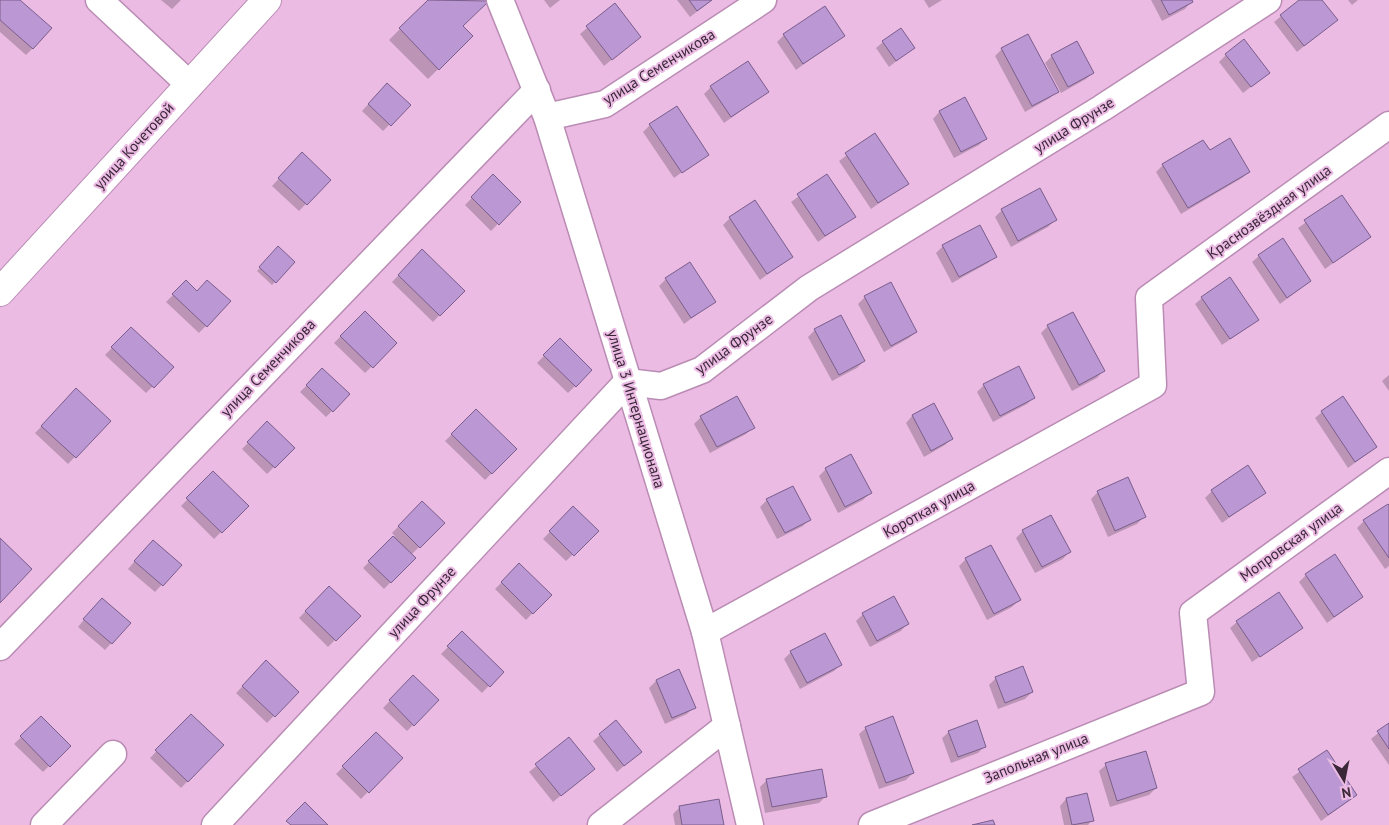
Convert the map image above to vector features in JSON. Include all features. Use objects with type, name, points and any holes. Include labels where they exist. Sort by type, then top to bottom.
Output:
[{"type":"main road","name":"улица Кочетовой","points":[[0,292],[267,0]]},
{"type":"street","points":[[99,0],[190,85]]},
{"type":"street","name":"улица 3 Интернационала","points":[[500,0],[547,117],[705,632],[750,825]]},
{"type":"street","name":"улица Семенчикова","points":[[547,117],[605,104],[763,0]]},
{"type":"street","name":"улица Фрунзе","points":[[214,825],[627,382],[661,386],[702,370],[810,288],[1102,108],[1268,0]]},
{"type":"street","name":"улица Семенчикова","points":[[0,647],[537,90]]},
{"type":"street","name":"Краснозвёздная улица","points":[[1153,385],[1149,298],[1389,125]]},
{"type":"street","name":"Короткая улица","points":[[705,632],[1153,385]]},
{"type":"street","name":"Мопровская улица","points":[[1201,692],[1193,613],[1389,471]]},
{"type":"street","name":"Запольная улица","points":[[872,825],[1201,692]]},
{"type":"street","points":[[601,825],[727,726]]},
{"type":"street","points":[[44,825],[113,754]]},
{"type":"building","points":[[0,0],[20,0],[52,28],[33,49],[0,20]]},
{"type":"building","points":[[428,0],[489,1],[463,26],[473,36],[439,70],[399,28]]},
{"type":"building","points":[[689,0],[712,0],[697,11]]},
{"type":"building","points":[[1161,0],[1192,0],[1193,2],[1169,15]]},
{"type":"building","points":[[1299,0],[1322,0],[1338,20],[1304,46],[1280,15]]},
{"type":"building","points":[[615,3],[641,37],[612,60],[586,26]]},
{"type":"building","points":[[825,6],[845,36],[803,64],[783,34]]},
{"type":"building","points":[[901,28],[915,48],[896,61],[882,41]]},
{"type":"building","points":[[1028,34],[1059,92],[1032,106],[1001,48]]},
{"type":"building","points":[[1244,39],[1270,73],[1251,87],[1225,54]]},
{"type":"building","points":[[1077,41],[1094,73],[1068,87],[1051,55]]},
{"type":"building","points":[[748,61],[769,92],[731,117],[710,86]]},
{"type":"building","points":[[387,83],[411,105],[391,126],[368,104]]},
{"type":"building","points":[[965,97],[987,139],[961,152],[939,111]]},
{"type":"building","points":[[677,106],[709,155],[682,173],[649,124]]},
{"type":"building","points":[[875,133],[909,184],[878,203],[845,153]]},
{"type":"building","points":[[1230,138],[1250,172],[1188,208],[1162,164],[1203,140],[1210,150]]},
{"type":"building","points":[[302,152],[331,180],[307,205],[278,178]]},
{"type":"building","points":[[493,174],[521,202],[499,225],[471,197]]},
{"type":"building","points":[[827,174],[856,217],[825,236],[797,194]]},
{"type":"building","points":[[1040,188],[1057,220],[1018,241],[1001,209]]},
{"type":"building","points":[[1342,195],[1371,237],[1333,263],[1304,220]]},
{"type":"building","points":[[755,200],[793,257],[767,274],[729,217]]},
{"type":"building","points":[[980,225],[997,257],[959,277],[942,245]]},
{"type":"building","points":[[1283,238],[1311,281],[1287,298],[1258,255]]},
{"type":"building","points":[[278,246],[295,262],[276,283],[259,267]]},
{"type":"building","points":[[422,249],[465,291],[440,316],[398,275]]},
{"type":"building","points":[[690,262],[716,302],[691,318],[665,278]]},
{"type":"building","points":[[1230,277],[1259,320],[1230,339],[1201,297]]},
{"type":"building","points":[[186,280],[197,291],[207,280],[231,301],[207,327],[172,294]]},
{"type":"building","points":[[891,282],[917,332],[891,346],[864,296]]},
{"type":"building","points":[[365,311],[397,343],[373,368],[340,336]]},
{"type":"building","points":[[1073,312],[1105,371],[1079,385],[1047,325]]},
{"type":"building","points":[[841,315],[865,361],[839,375],[814,329]]},
{"type":"building","points":[[131,327],[174,367],[154,388],[111,347]]},
{"type":"building","points":[[560,338],[592,370],[576,387],[543,355]]},
{"type":"building","points":[[1019,366],[1035,398],[1000,416],[983,384]]},
{"type":"building","points":[[322,368],[350,394],[333,412],[306,385]]},
{"type":"building","points":[[76,388],[111,421],[76,458],[41,426]]},
{"type":"building","points":[[737,396],[755,428],[717,447],[700,416]]},
{"type":"building","points":[[1343,396],[1377,447],[1355,462],[1321,411]]},
{"type":"building","points":[[934,403],[953,439],[931,451],[912,415]]},
{"type":"building","points":[[476,409],[517,449],[492,474],[451,434]]},
{"type":"building","points":[[267,421],[295,448],[275,468],[247,442]]},
{"type":"building","points":[[851,454],[872,493],[845,507],[825,468]]},
{"type":"building","points":[[1248,465],[1266,493],[1229,517],[1211,490]]},
{"type":"building","points":[[213,471],[249,506],[222,533],[186,498]]},
{"type":"building","points":[[1128,477],[1146,517],[1115,531],[1097,491]]},
{"type":"building","points":[[793,486],[811,520],[785,533],[766,499]]},
{"type":"building","points":[[422,501],[445,523],[420,548],[398,526]]},
{"type":"building","points":[[1389,505],[1389,558],[1363,520]]},
{"type":"building","points":[[573,506],[599,531],[574,556],[549,531]]},
{"type":"building","points":[[1051,515],[1071,552],[1042,567],[1022,530]]},
{"type":"building","points":[[393,536],[416,558],[391,583],[368,561]]},
{"type":"building","points":[[0,538],[32,569],[0,603]]},
{"type":"building","points":[[153,540],[182,565],[163,586],[134,561]]},
{"type":"building","points":[[991,545],[1021,600],[994,614],[965,558]]},
{"type":"building","points":[[1335,554],[1363,597],[1334,617],[1305,574]]},
{"type":"building","points":[[519,563],[552,595],[533,614],[501,582]]},
{"type":"building","points":[[329,586],[361,616],[336,641],[305,611]]},
{"type":"building","points":[[1279,592],[1303,628],[1260,657],[1236,621]]},
{"type":"building","points":[[894,596],[909,624],[877,641],[862,613]]},
{"type":"building","points":[[102,598],[131,623],[112,644],[83,619]]},
{"type":"building","points":[[462,631],[504,672],[490,687],[447,646]]},
{"type":"building","points":[[825,633],[842,665],[807,683],[790,651]]},
{"type":"building","points":[[266,660],[299,692],[275,717],[242,686]]},
{"type":"building","points":[[1023,666],[1033,692],[1005,703],[995,677]]},
{"type":"building","points":[[679,669],[696,708],[672,718],[656,680]]},
{"type":"building","points":[[413,675],[439,700],[414,726],[389,700]]},
{"type":"building","points":[[191,714],[224,745],[188,782],[155,750]]},
{"type":"building","points":[[41,716],[71,746],[50,767],[20,736]]},
{"type":"building","points":[[893,716],[914,773],[886,783],[865,727]]},
{"type":"building","points":[[616,720],[642,752],[624,766],[599,734]]},
{"type":"building","points":[[977,720],[986,747],[958,757],[948,731]]},
{"type":"building","points":[[1389,723],[1389,749],[1377,731]]},
{"type":"building","points":[[376,732],[403,758],[369,793],[342,766]]},
{"type":"building","points":[[569,737],[595,769],[561,796],[535,764]]},
{"type":"building","points":[[1327,750],[1357,795],[1328,815],[1298,769]]},
{"type":"building","points":[[1146,751],[1157,788],[1117,801],[1105,763]]},
{"type":"building","points":[[822,769],[827,797],[772,807],[766,779]]},
{"type":"building","points":[[1087,793],[1094,821],[1072,825],[1066,798]]},
{"type":"building","points":[[719,799],[724,825],[682,825],[679,806]]},
{"type":"building","points":[[305,802],[328,825],[291,825],[286,821]]},
{"type":"building","points":[[993,820],[995,825],[972,825]]}]
